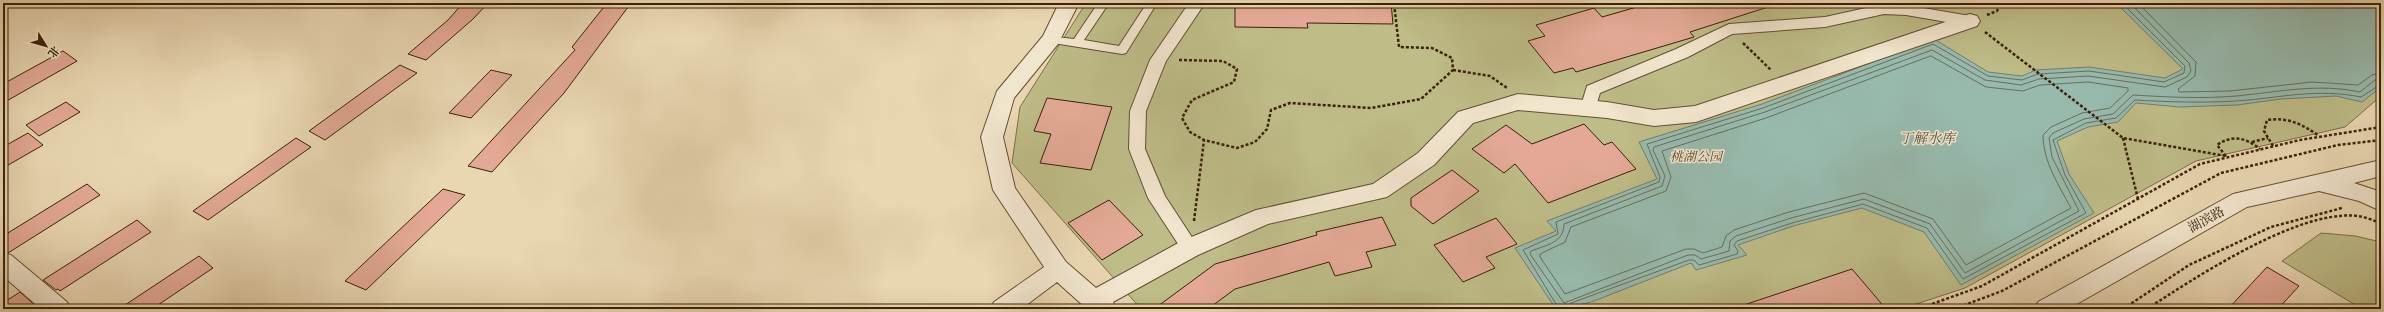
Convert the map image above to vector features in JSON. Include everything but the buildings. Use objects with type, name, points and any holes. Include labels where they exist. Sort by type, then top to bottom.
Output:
[{"type":"street","points":[[1070,3],[1051,39],[1004,96],[992,137],[1004,190],[1058,269],[1099,304],[1190,248],[1264,216],[1379,190],[1426,159],[1466,117],[1518,102],[1588,108],[1654,118],[1696,114],[1970,21]]},
{"type":"street","points":[[1190,248],[1157,198],[1137,149],[1138,111],[1158,60],[1198,3]]},
{"type":"street","points":[[1588,108],[1593,90],[1682,53],[1730,29],[1826,22],[1884,9],[1906,10],[1970,21]]},
{"type":"street","name":"湖滨路","points":[[2047,309],[2241,200],[2381,168]]},
{"type":"street","points":[[2319,182],[2365,194],[2381,202]]},
{"type":"street","points":[[3,262],[58,309]]},
{"type":"street","points":[[1004,309],[1058,269]]},
{"type":"lane","points":[[1077,43],[1104,3]]},
{"type":"lane","points":[[1051,39],[1122,50],[1152,3]]},
{"type":"path","points":[[1394,3],[1399,46],[1432,48],[1452,58],[1453,70]]},
{"type":"path","points":[[1970,21],[1997,11],[2001,3]]},
{"type":"path","points":[[1970,21],[2123,138],[2227,156]]},
{"type":"path","points":[[1730,29],[1784,84]]},
{"type":"path","points":[[1158,60],[1223,61],[1237,69],[1234,82],[1192,100],[1182,118],[1190,132],[1204,140],[1237,148],[1255,142],[1267,129],[1271,110],[1290,103],[1371,108],[1421,99],[1453,70]]},
{"type":"path","points":[[1453,70],[1481,74],[1502,81],[1518,102]]},
{"type":"path","points":[[2273,146],[2264,130],[2267,120],[2283,117],[2300,122],[2320,136]]},
{"type":"path","points":[[1918,309],[1982,286],[2200,164],[2227,156],[2320,136],[2381,127]]},
{"type":"path","points":[[2227,156],[2217,145],[2224,139],[2234,136],[2252,142],[2260,149]]},
{"type":"path","points":[[2123,138],[2138,199]]},
{"type":"path","points":[[2252,142],[2268,138]]},
{"type":"path","points":[[1190,248],[1204,140]]},
{"type":"path","points":[[1954,309],[2002,290],[2221,173],[2338,145],[2381,140]]},
{"type":"path","points":[[2123,309],[2189,265],[2272,226],[2348,206]]},
{"type":"path","points":[[2147,309],[2270,237],[2325,218],[2360,216],[2381,224]]},
{"type":"green space","name":"桃湖公园","points":[[1086,3],[2381,3],[2381,96],[2345,127],[2196,161],[1965,288],[1901,309],[1141,309],[1012,163],[1020,107]]},
{"type":"green space","points":[[2321,233],[2355,236],[2381,242],[2381,309],[2362,309],[2282,261]]},
{"type":"water","name":"丁解水库","points":[[2116,3],[2381,3],[2381,87],[2362,102],[2336,96],[2281,99],[2237,105],[2179,107],[2136,103],[2118,122],[2088,127],[2057,141],[2069,174],[2094,213],[1961,285],[1924,232],[1862,208],[1793,226],[1738,245],[1747,255],[1696,270],[1691,263],[1594,301],[1566,309],[1556,309],[1515,248],[1556,231],[1547,221],[1657,179],[1639,142],[1762,104],[1934,39],[1988,72],[2022,76],[2036,70],[2089,67],[2165,78],[2183,69]]}]
